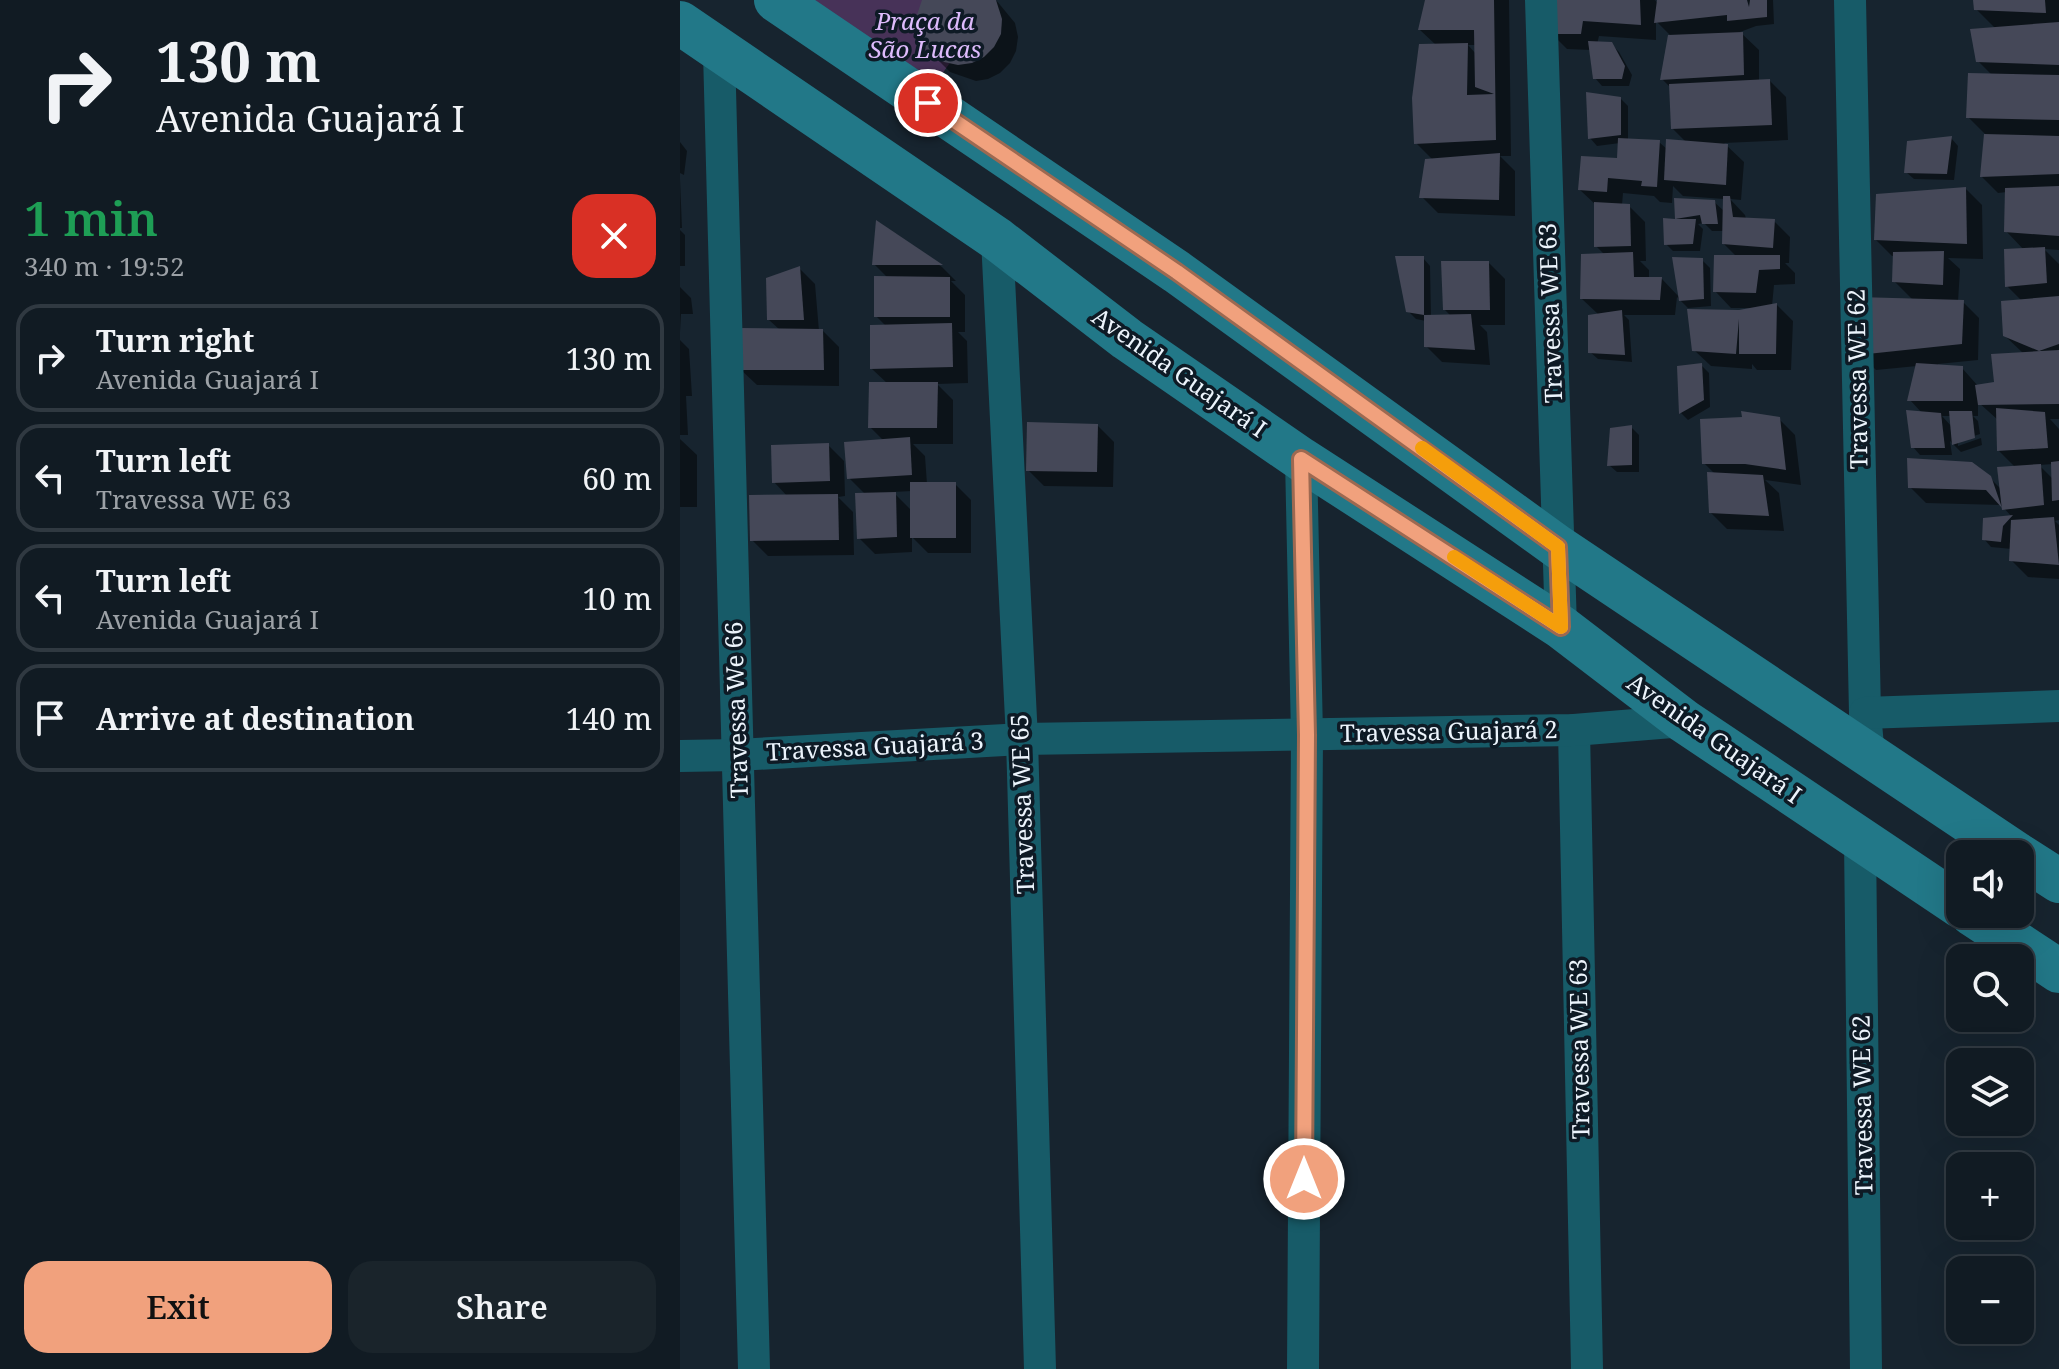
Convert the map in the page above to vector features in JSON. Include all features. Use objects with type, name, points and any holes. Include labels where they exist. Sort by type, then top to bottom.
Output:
[{"type":"main road","points":[[776,0],[1177,272],[1558,547],[1996,840]]},
{"type":"main road","name":"Avenida Guajará I","points":[[680,23],[997,239],[1127,339],[1301,459],[1561,627],[1684,721],[1946,897]]},
{"type":"main road","points":[[2034,865],[2059,881]]},
{"type":"main road","points":[[1993,928],[2059,971]]},
{"type":"street","name":"Travessa WE 63","points":[[1541,0],[1561,627]]},
{"type":"street","name":"Travessa WE 62","points":[[1850,0],[1865,713],[1869,757]]},
{"type":"street","name":"Travessa We 66","points":[[719,52],[754,1369]]},
{"type":"street","name":"Travessa WE 65","points":[[997,239],[1022,739],[1040,1369]]},
{"type":"street","points":[[1301,459],[1307,735],[1303,1369]]},
{"type":"street","points":[[1865,713],[2059,706]]},
{"type":"street","name":"Travessa Guajará 2","points":[[1022,739],[1574,730],[1684,721]]},
{"type":"street","name":"Travessa WE 63","points":[[1574,730],[1587,1369]]},
{"type":"street","name":"Travessa Guajará 3","points":[[680,756],[1022,739]]},
{"type":"street","name":"Travessa WE 62","points":[[1860,840],[1866,1369]]},
{"type":"green space","name":"Praça da São Lucas","points":[[809,0],[994,0],[935,84]]},
{"type":"building","points":[[922,0],[996,0],[1002,19],[1001,34],[984,57],[972,63],[958,65],[944,62],[932,56],[917,32],[916,18]]},
{"type":"building","points":[[1425,0],[1494,0],[1496,140],[1414,144],[1412,98],[1419,44],[1468,43],[1467,95],[1494,94],[1475,87],[1474,30],[1418,30]]},
{"type":"building","points":[[1550,0],[1640,0],[1641,25],[1583,21],[1581,34],[1549,34]]},
{"type":"building","points":[[1657,0],[1747,0],[1749,7],[1750,0],[1767,0],[1767,17],[1727,21],[1727,15],[1654,23]]},
{"type":"building","points":[[1973,0],[2045,0],[2046,13],[1974,10]]},
{"type":"building","points":[[2059,22],[2059,65],[1976,62],[1970,29]]},
{"type":"building","points":[[1743,32],[1744,75],[1660,80],[1668,35]]},
{"type":"building","points":[[1588,41],[1612,42],[1625,66],[1622,79],[1593,79]]},
{"type":"building","points":[[1968,73],[2059,75],[2059,120],[1966,118]]},
{"type":"building","points":[[1770,79],[1772,125],[1671,129],[1669,84]]},
{"type":"building","points":[[1586,92],[1621,97],[1621,135],[1588,139]]},
{"type":"building","points":[[1984,134],[2059,136],[2059,174],[1980,177]]},
{"type":"building","points":[[1952,136],[1947,174],[1904,173],[1907,141]]},
{"type":"building","points":[[1618,138],[1660,140],[1657,187],[1641,186],[1642,181],[1608,178],[1607,192],[1578,190],[1581,156],[1617,158]]},
{"type":"building","points":[[1666,139],[1728,144],[1726,185],[1664,180]]},
{"type":"building","points":[[1500,153],[1499,200],[1419,198],[1425,159]]},
{"type":"building","points":[[2059,186],[2059,236],[2004,232],[2005,188]]},
{"type":"building","points":[[1966,187],[1967,244],[1874,240],[1876,194]]},
{"type":"building","points":[[1723,196],[1730,196],[1733,217],[1775,219],[1773,248],[1722,244]]},
{"type":"building","points":[[1674,198],[1715,200],[1718,224],[1702,224],[1700,215],[1675,219]]},
{"type":"building","points":[[1594,202],[1630,204],[1631,246],[1594,247]]},
{"type":"building","points":[[1663,218],[1696,219],[1693,244],[1664,245]]},
{"type":"building","points":[[876,220],[943,265],[872,265]]},
{"type":"building","points":[[2045,247],[2047,283],[2005,287],[2004,249]]},
{"type":"building","points":[[1944,251],[1943,285],[1892,282],[1893,252]]},
{"type":"building","points":[[1633,252],[1634,277],[1662,277],[1660,300],[1580,299],[1581,254]]},
{"type":"building","points":[[1714,255],[1780,255],[1780,269],[1759,270],[1756,293],[1713,292]]},
{"type":"building","points":[[1395,256],[1424,256],[1424,315],[1406,312]]},
{"type":"building","points":[[1672,257],[1703,258],[1704,299],[1679,301]]},
{"type":"building","points":[[1441,261],[1489,261],[1490,310],[1443,310]]},
{"type":"building","points":[[800,266],[804,320],[767,320],[766,278]]},
{"type":"building","points":[[874,276],[950,277],[950,317],[874,317]]},
{"type":"building","points":[[2059,296],[2059,344],[2039,351],[2003,336],[2001,301]]},
{"type":"building","points":[[1858,297],[1964,300],[1962,344],[1858,355]]},
{"type":"building","points":[[1777,303],[1776,354],[1739,354],[1739,319],[1736,354],[1692,351],[1687,309],[1739,310]]},
{"type":"building","points":[[1622,310],[1625,355],[1588,353],[1588,315]]},
{"type":"building","points":[[1471,314],[1475,350],[1424,347],[1424,315]]},
{"type":"building","points":[[952,323],[953,367],[870,369],[870,325]]},
{"type":"building","points":[[739,328],[823,329],[824,370],[738,370]]},
{"type":"building","points":[[2059,350],[2059,404],[1978,405],[1975,385],[1994,382],[1991,354]]},
{"type":"building","points":[[1702,363],[1704,400],[1679,414],[1677,366]]},
{"type":"building","points":[[1916,363],[1963,366],[1963,401],[1907,401]]},
{"type":"building","points":[[869,382],[938,382],[937,428],[868,428]]},
{"type":"building","points":[[1996,408],[2045,412],[2048,448],[1997,451]]},
{"type":"building","points":[[1906,410],[1941,413],[1945,448],[1911,448]]},
{"type":"building","points":[[1741,411],[1780,417],[1786,470],[1745,464],[1702,464],[1700,419],[1742,417]]},
{"type":"building","points":[[1949,411],[1972,411],[1975,438],[1952,445]]},
{"type":"building","points":[[1027,422],[1098,424],[1097,472],[1026,471]]},
{"type":"building","points":[[1632,425],[1632,465],[1607,466],[1610,428]]},
{"type":"building","points":[[910,437],[912,475],[847,479],[844,442]]},
{"type":"building","points":[[829,443],[830,481],[772,483],[771,445]]},
{"type":"building","points":[[1907,458],[1972,462],[1991,476],[2002,508],[1986,490],[1908,488]]},
{"type":"building","points":[[2059,461],[2059,500],[2052,501],[2051,462]]},
{"type":"building","points":[[2041,464],[2044,505],[2002,510],[1997,467]]},
{"type":"building","points":[[1707,472],[1763,475],[1769,516],[1709,513]]},
{"type":"building","points":[[910,482],[956,482],[956,538],[910,538]]},
{"type":"building","points":[[896,492],[897,537],[857,539],[855,493]]},
{"type":"building","points":[[838,494],[839,540],[750,541],[749,495]]},
{"type":"building","points":[[2013,515],[2003,526],[2001,542],[1982,540],[1983,518]]},
{"type":"building","points":[[2054,517],[2059,565],[2009,561],[2011,520]]},
{"type":"slow traffic","points":[[1422,448],[1558,547],[1561,627],[1454,557]]},
{"type":"route","points":[[928,103],[1177,272],[1558,547],[1561,627],[1301,459],[1307,735],[1304,1179]]}]
